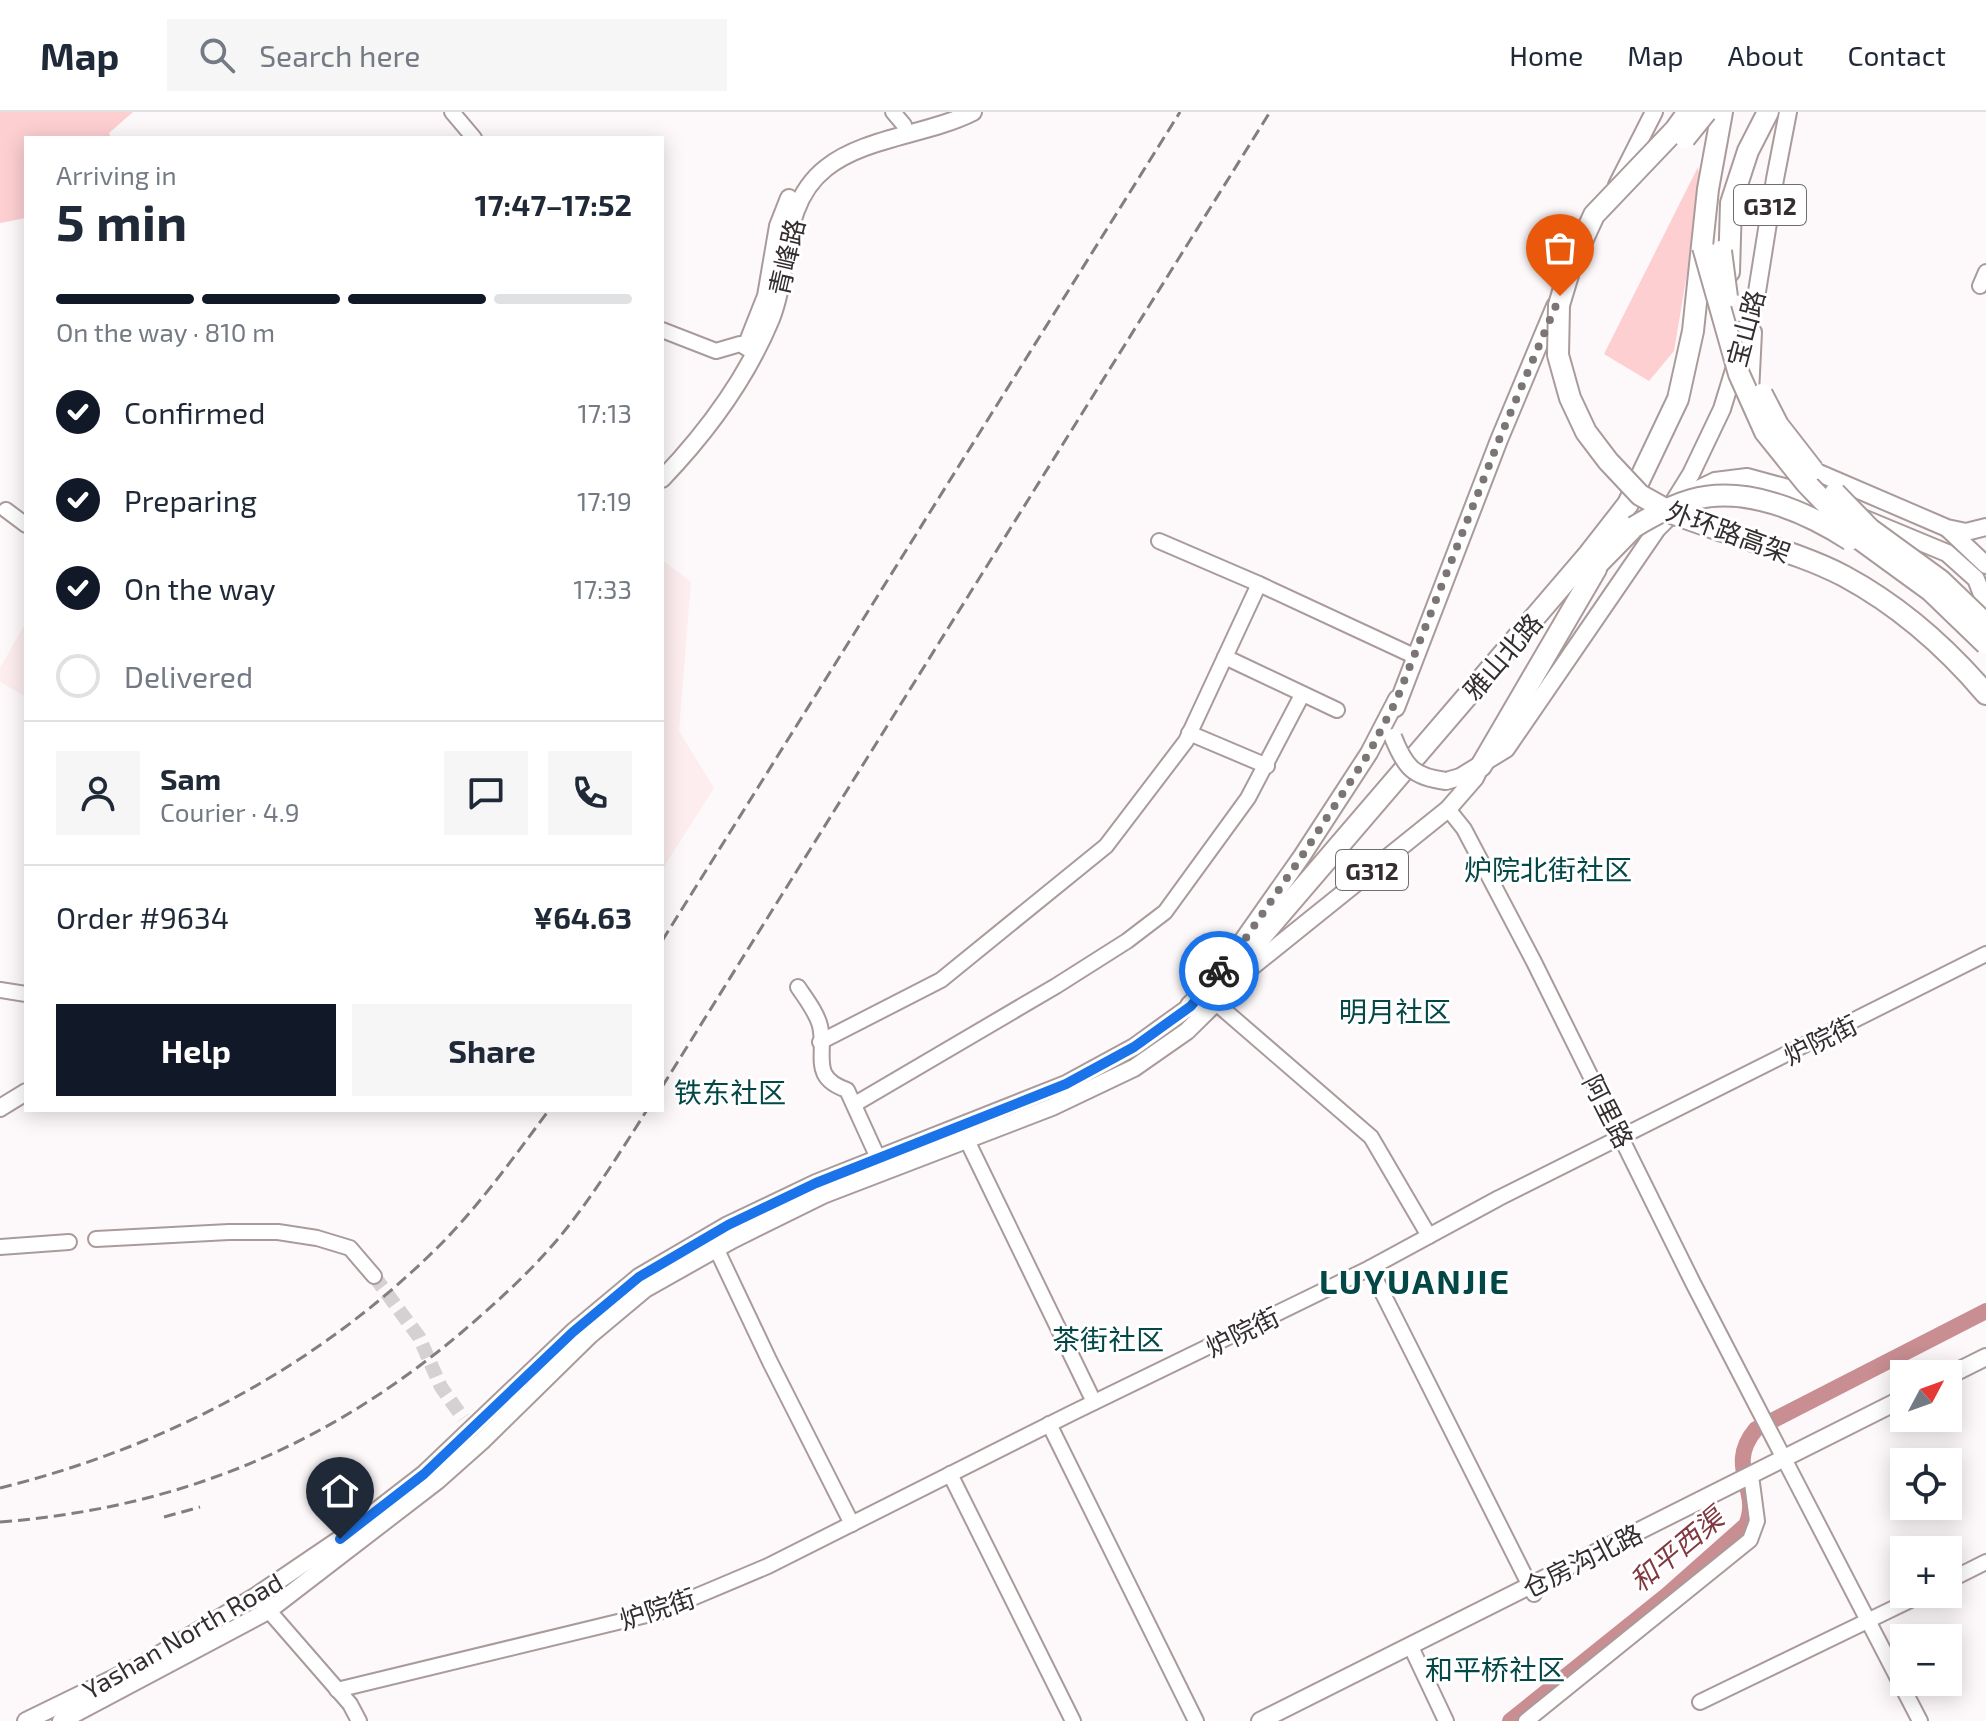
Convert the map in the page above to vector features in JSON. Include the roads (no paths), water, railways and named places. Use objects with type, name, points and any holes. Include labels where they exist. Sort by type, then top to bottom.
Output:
[{"type":"highway","name":"外环路高架","points":[[1688,112],[1594,215],[1571,265],[1559,305],[1558,355],[1570,398],[1586,432],[1640,495],[1674,514],[1806,559],[1842,575],[1880,597],[1911,621],[1986,694]]},
{"type":"highway","name":"外环路高架","points":[[1706,112],[1683,140],[1641,179],[1610,217],[1582,263],[1572,303],[1571,354],[1578,391],[1596,426],[1619,456],[1647,484],[1731,526],[1806,546],[1842,560],[1892,589],[1986,672]]},
{"type":"highway","points":[[1722,112],[1708,189],[1739,374],[1765,432],[1806,483],[1861,540],[1931,591],[1986,644]]},
{"type":"highway","points":[[1734,112],[1719,186],[1717,250],[1730,314],[1749,370],[1778,425],[1816,474],[1870,529],[1940,580],[1986,624]]},
{"type":"highway","points":[[1717,250],[1748,151],[1768,112]]},
{"type":"highway","name":"雅山北路","points":[[1191,1006],[1247,953],[1589,554],[1628,504],[1678,399],[1693,331],[1717,250]]},
{"type":"highway","points":[[1254,965],[1600,562],[1634,527],[1660,512],[1692,499],[1726,496],[1795,509],[1931,591]]},
{"type":"highway","points":[[1481,766],[1600,562]]},
{"type":"main road","name":"青峰路","points":[[664,477],[714,417],[750,350],[766,296],[778,226],[795,187],[814,165],[839,146],[898,119],[946,112]]},
{"type":"main road","name":"青峰路","points":[[664,461],[707,409],[771,317],[793,217],[805,190],[818,175],[845,155],[927,130],[973,112]]},
{"type":"main road","name":"G312","points":[[1397,699],[1499,440],[1560,296],[1654,112]]},
{"type":"main road","name":"宝山路","points":[[1657,529],[1691,474],[1722,409],[1756,298],[1788,112]]},
{"type":"main road","points":[[1756,298],[1750,393],[1761,424],[1785,455],[1947,528],[1980,550]]},
{"type":"main road","points":[[1657,529],[1696,490],[1715,481],[1747,477],[1784,487],[1947,553],[1981,572]]},
{"type":"main road","points":[[1947,528],[1966,532],[1984,529],[1980,550],[1986,605]]},
{"type":"main road","name":"G312","points":[[1481,766],[1506,749],[1516,737],[1657,529]]},
{"type":"main road","points":[[1947,553],[1980,550]]},
{"type":"main road","points":[[1397,699],[1393,737],[1401,756],[1414,773],[1427,779],[1446,781],[1481,766]]},
{"type":"main road","name":"Yashan North Road","points":[[61,1721],[268,1611],[437,1481],[472,1429],[645,1289],[716,1248],[823,1195],[1066,1084],[1134,1047],[1191,1006],[1239,948],[1302,856],[1369,753],[1397,699]]},
{"type":"main road","name":"Yashan North Road","points":[[26,1721],[143,1664],[256,1596],[340,1539],[424,1474],[573,1332],[639,1277],[728,1225],[816,1183],[878,1158],[1052,1107],[1134,1068],[1187,1031],[1254,965],[1448,809],[1475,778],[1481,766]]},
{"type":"main road","points":[[0,1108],[24,1093]]},
{"type":"main road","points":[[0,1120],[24,1105]]},
{"type":"main road","points":[[1962,1369],[1986,1357]]},
{"type":"main road","points":[[1962,1379],[1986,1368]]},
{"type":"main road","name":"仓房沟北路","points":[[1260,1721],[1532,1591],[1746,1483],[1890,1406]]},
{"type":"main road","name":"仓房沟北路","points":[[1787,1461],[1890,1414]]},
{"type":"main road","name":"仓房沟北路","points":[[1280,1721],[1413,1650]]},
{"type":"street","points":[[452,112],[472,136]]},
{"type":"street","points":[[664,331],[716,351],[733,344],[750,350]]},
{"type":"street","points":[[6,510],[24,524]]},
{"type":"street","points":[[1159,541],[1414,656]]},
{"type":"street","points":[[820,1042],[941,980],[1106,846],[1189,733],[1259,584]]},
{"type":"street","points":[[1225,657],[1337,710]]},
{"type":"street","points":[[855,1104],[1056,986],[1127,941],[1165,912],[1248,798],[1302,695]]},
{"type":"street","points":[[1189,733],[1267,766]]},
{"type":"street","name":"阿里路","points":[[1448,809],[1464,829],[1693,1283],[1920,1721]]},
{"type":"street","name":"炉院街","points":[[337,1690],[659,1612],[768,1566],[1049,1424],[1370,1268],[1499,1198],[1986,954]]},
{"type":"street","points":[[798,987],[820,1027],[820,1061],[825,1075],[835,1086],[847,1090],[878,1158]]},
{"type":"street","points":[[0,990],[24,994]]},
{"type":"street","points":[[1216,1003],[1371,1137],[1429,1236]]},
{"type":"street","points":[[964,1133],[1094,1402]]},
{"type":"street","points":[[96,1239],[278,1232],[317,1238],[350,1248],[374,1276]]},
{"type":"street","points":[[0,1247],[69,1242]]},
{"type":"street","points":[[716,1248],[852,1524]]},
{"type":"street","points":[[1370,1268],[1532,1591]]},
{"type":"street","points":[[1049,1424],[1196,1721]]},
{"type":"street","points":[[950,1474],[1073,1721]]},
{"type":"street","points":[[1526,1721],[1750,1540],[1757,1521],[1746,1483]]},
{"type":"street","points":[[1962,1574],[1986,1562]]},
{"type":"street","points":[[256,1596],[350,1704],[359,1721]]},
{"type":"street","points":[[1700,1702],[1896,1608]]},
{"type":"street","points":[[1413,1650],[1446,1721]]},
{"type":"waterway","name":"和平西渠","points":[[1510,1721],[1667,1595],[1746,1525],[1750,1501],[1743,1455],[1756,1429],[1986,1311]]},
{"type":"tunnel","points":[[374,1276],[419,1337],[441,1387],[463,1418]]},
{"type":"railway","points":[[664,938],[1180,112]]},
{"type":"railway","points":[[664,1084],[1270,112]]},
{"type":"railway","points":[[0,1488],[61,1471],[179,1426],[289,1366],[341,1330],[438,1247],[496,1181],[548,1112]]},
{"type":"railway","points":[[0,1522],[65,1515],[128,1503],[189,1486],[247,1465],[303,1439],[357,1408],[410,1373],[462,1332],[536,1264],[582,1208],[646,1112]]},
{"type":"railway","points":[[164,1517],[200,1507]]},
{"type":"district","name":"炉院北街社区","points":[[1548,869]]},
{"type":"district","name":"明月社区","points":[[1395,1011]]},
{"type":"district","name":"铁东社区","points":[[730,1092]]},
{"type":"district","name":"LUYUANJIE","points":[[1415,1280]]},
{"type":"district","name":"茶街社区","points":[[1108,1339]]},
{"type":"district","name":"和平桥社区","points":[[1495,1669]]}]
